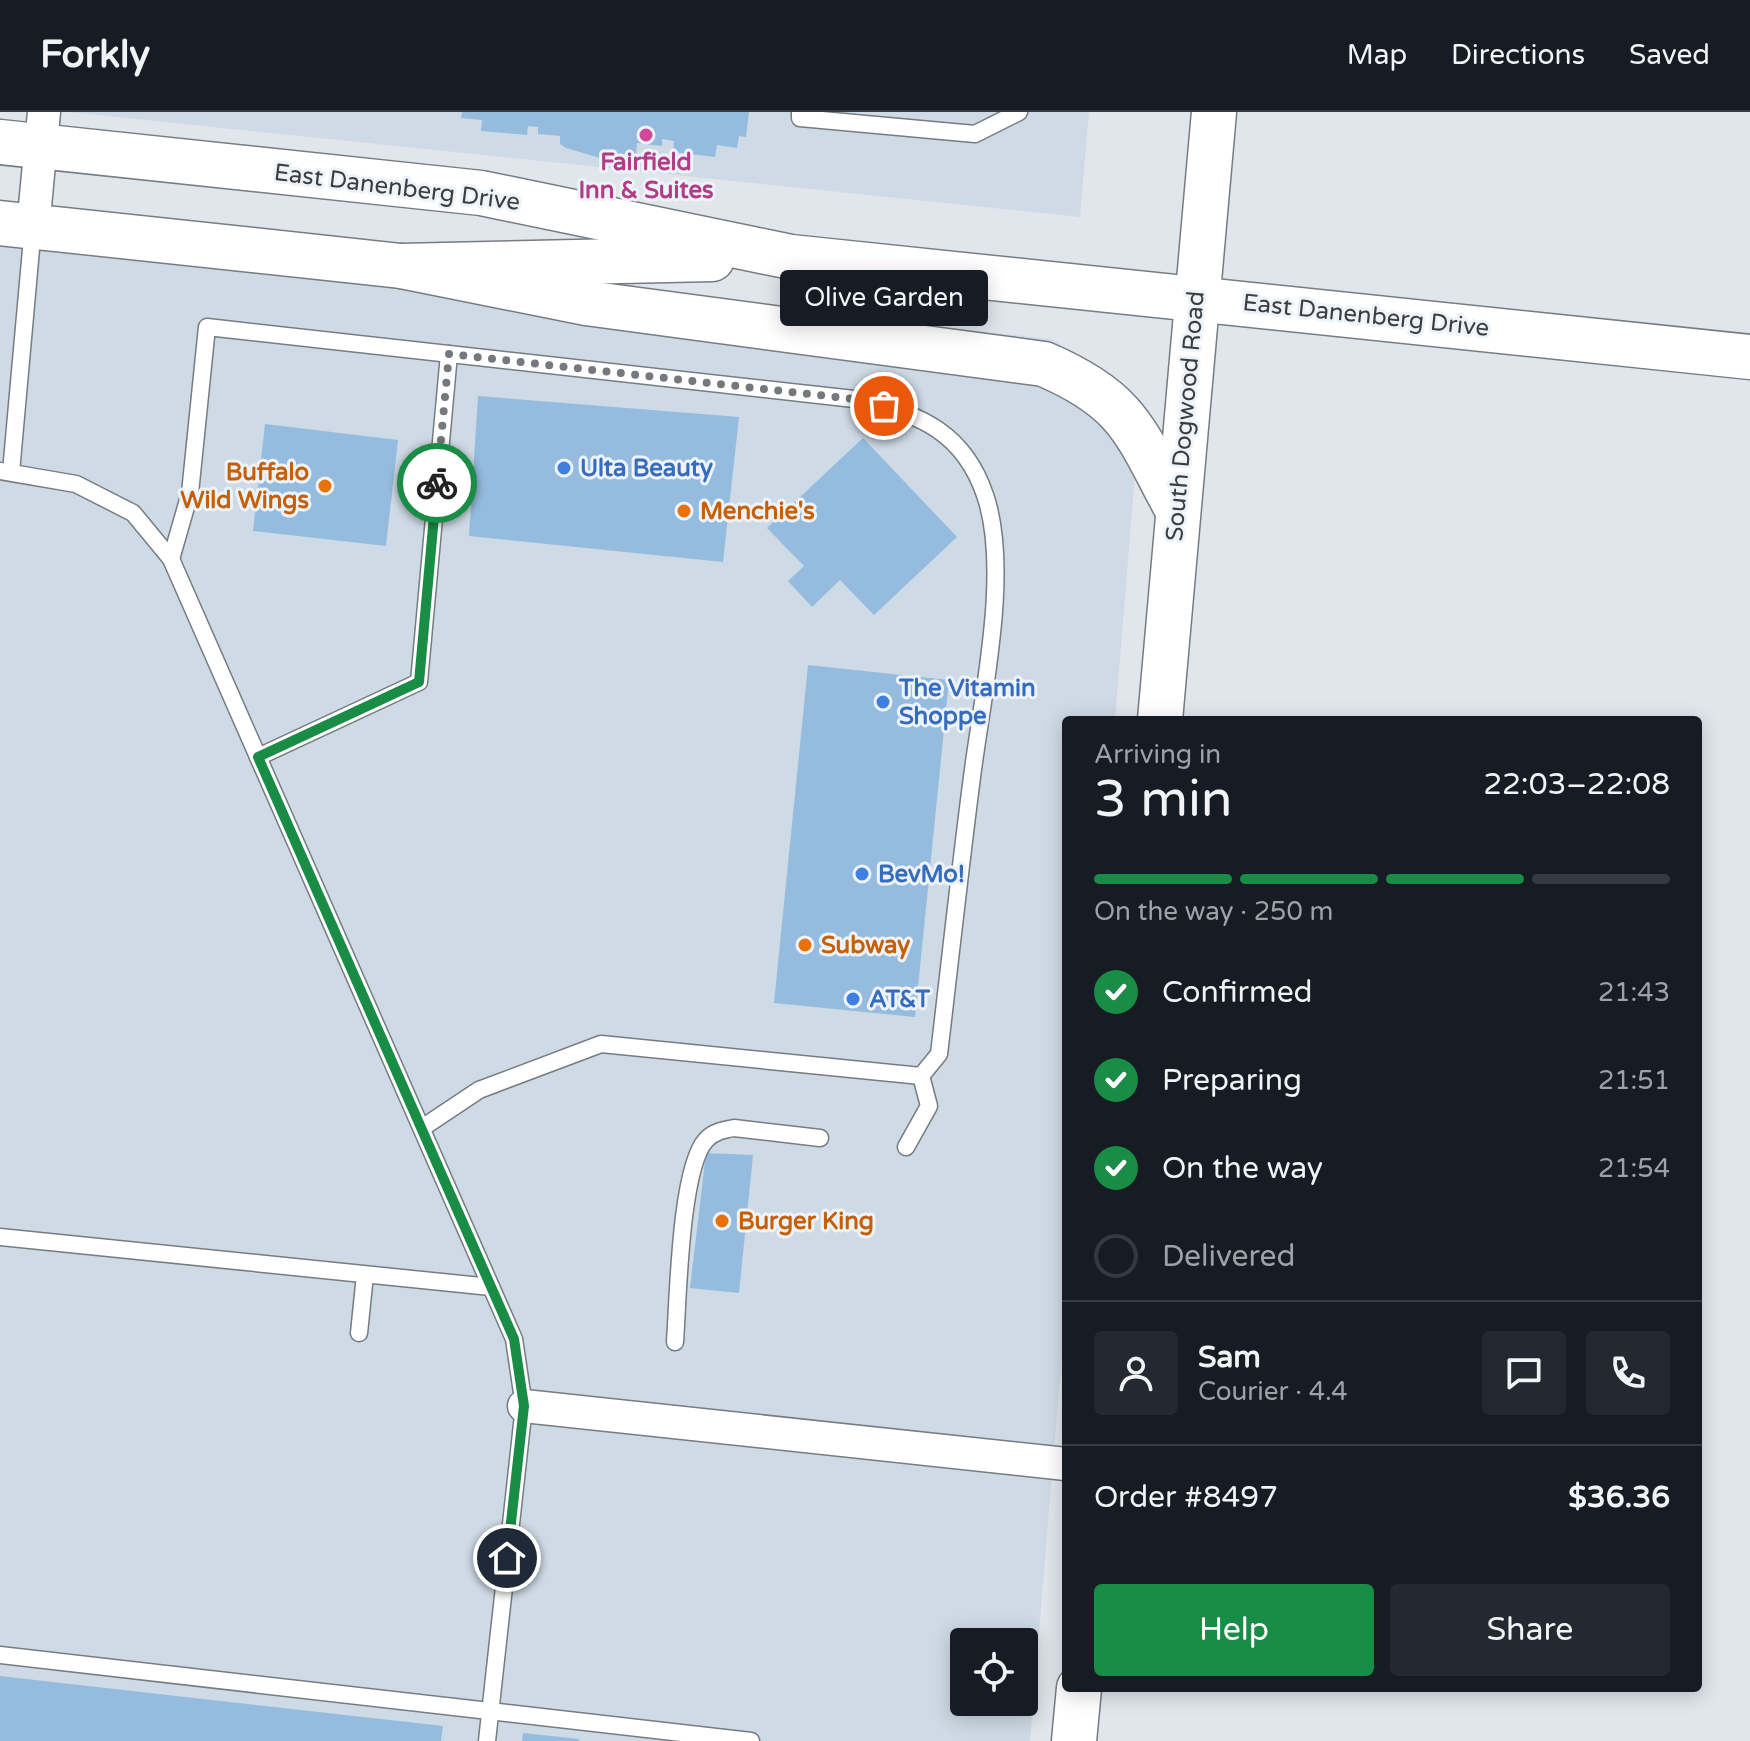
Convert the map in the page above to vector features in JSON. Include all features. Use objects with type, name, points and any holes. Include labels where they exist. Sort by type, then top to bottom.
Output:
[{"type":"street","name":"South Dogwood Road","points":[[1160,716],[1195,297],[1214,112]]},
{"type":"street","name":"East Danenberg Drive","points":[[29,133],[481,193],[791,257],[1750,357]]},
{"type":"street","points":[[17,225],[29,133]]},
{"type":"street","name":"East Danenberg Drive","points":[[17,225],[401,266],[791,257]]},
{"type":"street","points":[[401,266],[586,303],[1044,364],[1082,381],[1126,416],[1177,509]]},
{"type":"street","points":[[524,1406],[1062,1464]]},
{"type":"street","points":[[1074,1741],[1079,1692]]},
{"type":"lane","points":[[800,112],[800,118],[975,134],[1019,112]]},
{"type":"lane","points":[[17,225],[5,472],[76,484],[133,513],[171,559],[514,1339],[524,1406],[487,1741]]},
{"type":"lane","points":[[171,559],[190,493],[207,327],[863,400],[905,411],[953,439],[985,493],[994,533],[993,608],[939,1054],[921,1076]]},
{"type":"lane","points":[[258,757],[419,682],[449,354]]},
{"type":"lane","points":[[422,1128],[479,1090],[601,1044],[921,1076]]},
{"type":"lane","points":[[906,1147],[929,1106],[921,1076]]},
{"type":"lane","points":[[675,1342],[688,1194],[692,1170],[706,1140],[720,1131],[734,1128],[820,1138]]},
{"type":"lane","points":[[0,1237],[491,1287]]},
{"type":"lane","points":[[359,1333],[365,1275]]},
{"type":"lane","points":[[0,1655],[751,1741]]},
{"type":"shaded area","points":[[69,112],[1089,112],[1080,217]]},
{"type":"shaded area","points":[[0,228],[1051,339],[1141,400],[1115,716],[1062,716],[1062,1353],[1038,1644],[1038,1628],[950,1628],[950,1716],[1032,1716],[1030,1741],[0,1741]]},
{"type":"building","name":"Fairfield Inn & Suites","points":[[462,112],[749,112],[746,137],[739,136],[737,148],[717,145],[715,157],[673,152],[674,141],[662,139],[662,146],[637,143],[636,155],[600,158],[566,148],[560,144],[560,136],[538,134],[538,127],[528,126],[527,135],[481,131],[482,120],[461,118]]},
{"type":"building","points":[[478,396],[739,417],[723,562],[469,536]]},
{"type":"building","name":"Buffalo Wild Wings","points":[[265,424],[398,440],[386,546],[253,531]]},
{"type":"building","points":[[863,438],[957,537],[874,615],[840,580],[812,607],[788,581],[804,566],[767,528]]},
{"type":"building","points":[[808,665],[949,680],[915,1017],[774,1003]]},
{"type":"building","name":"Burger King","points":[[706,1153],[753,1155],[739,1293],[690,1288]]},
{"type":"building","points":[[0,1676],[443,1726],[441,1741],[0,1741]]},
{"type":"building","points":[[523,1733],[579,1739],[579,1741],[522,1741]]},
{"type":"way so far","points":[[437,483],[449,354],[863,400],[884,406]]},
{"type":"place","name":"Fairfield Inn & Suites","points":[[646,135]]},
{"type":"place","name":"Olive Garden","points":[[884,406]]},
{"type":"place","name":"Ulta Beauty","points":[[564,468]]},
{"type":"place","name":"Buffalo Wild Wings","points":[[325,486]]},
{"type":"place","name":"Menchie's","points":[[684,511]]},
{"type":"place","name":"The Vitamin Shoppe","points":[[883,702]]},
{"type":"place","name":"BevMo!","points":[[862,874]]},
{"type":"place","name":"Subway","points":[[805,945]]},
{"type":"place","name":"AT&T","points":[[853,999]]},
{"type":"place","name":"Burger King","points":[[722,1221]]},
{"type":"route","points":[[437,483],[419,682],[258,757],[514,1339],[524,1406],[507,1558]]}]
